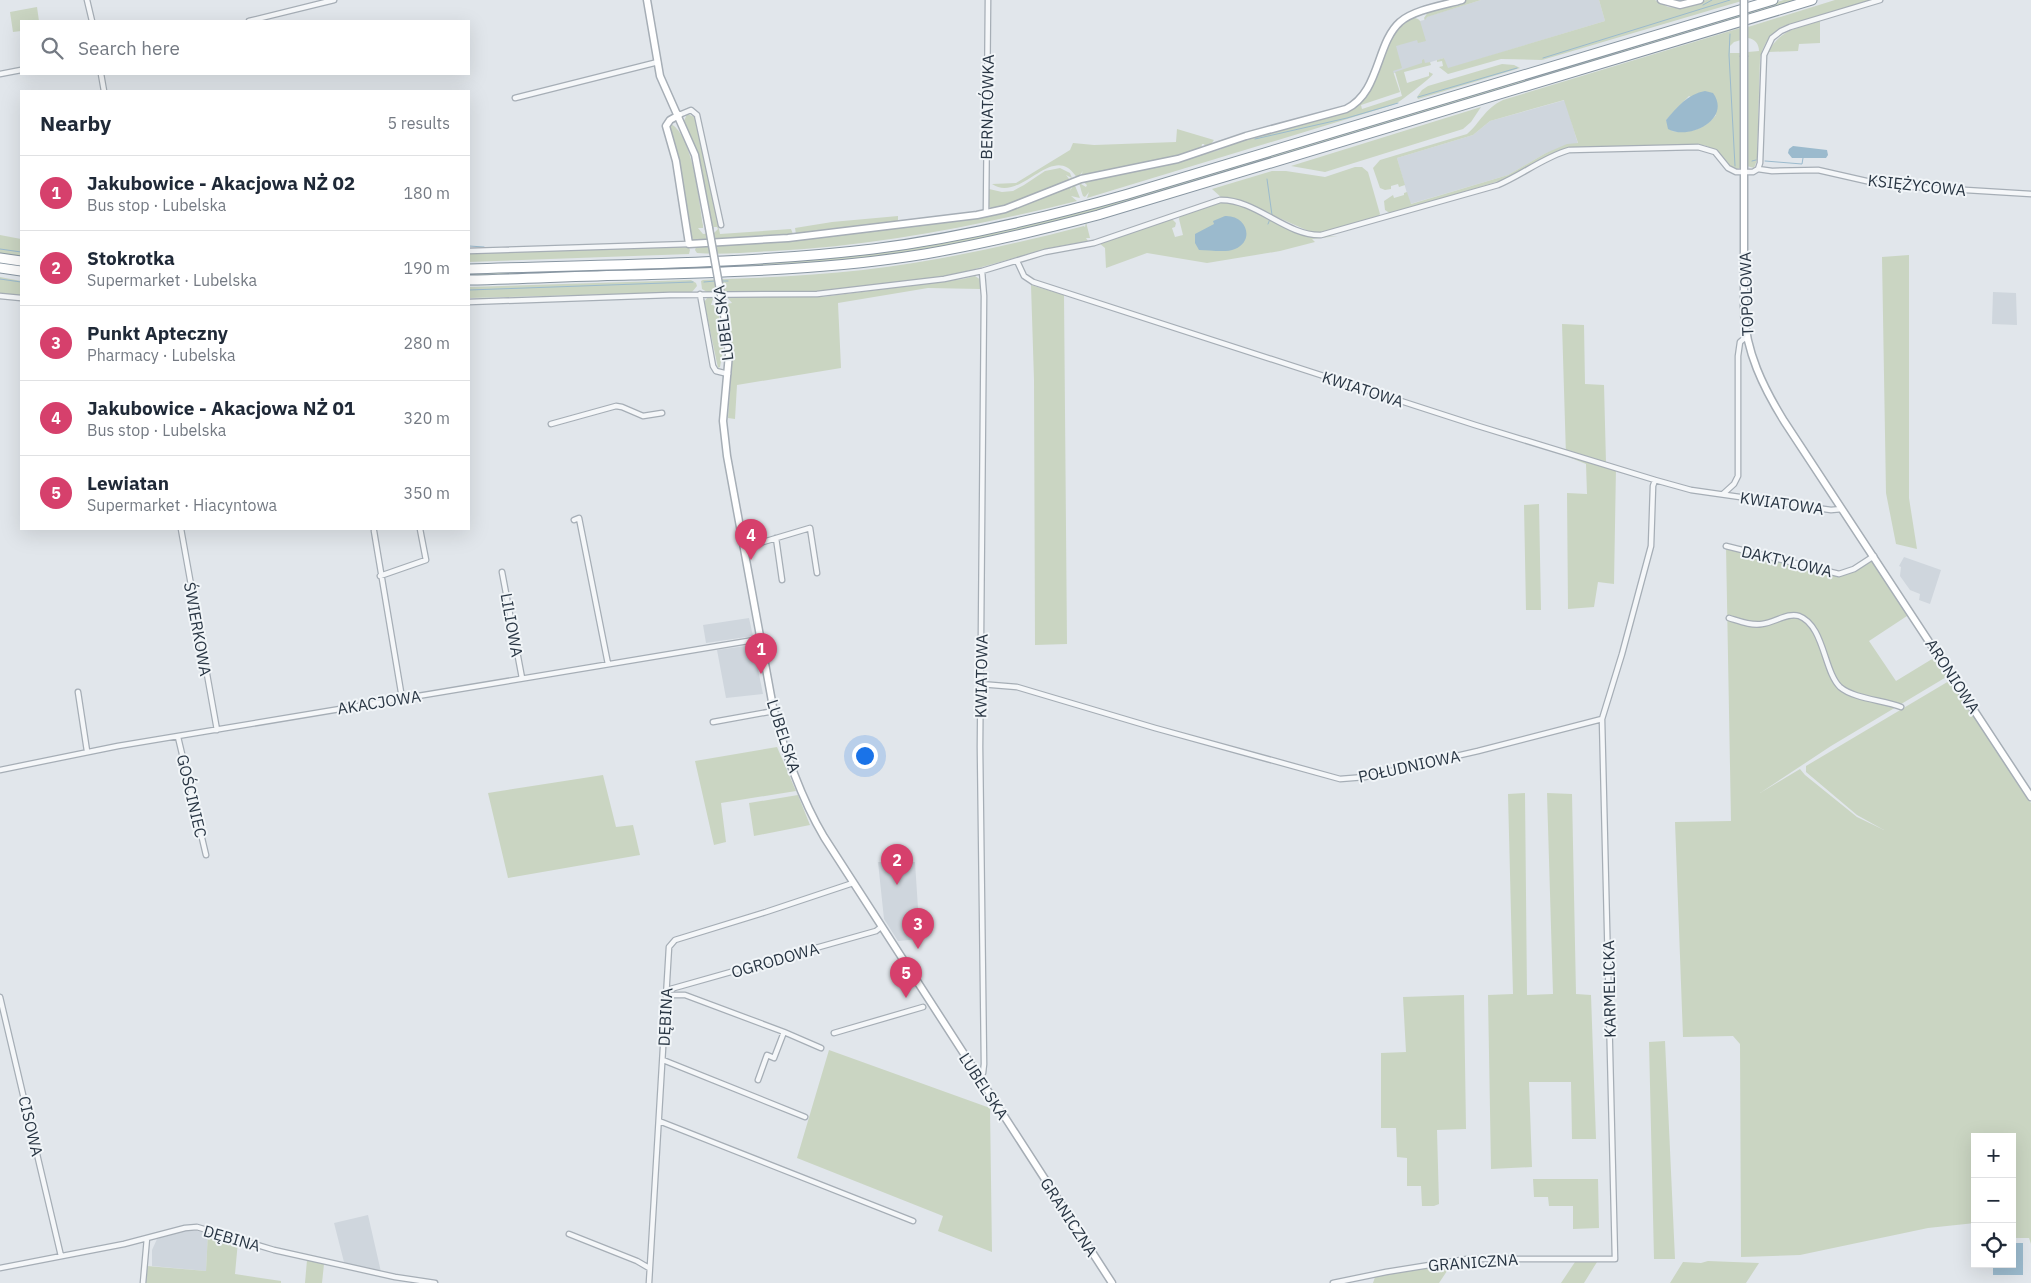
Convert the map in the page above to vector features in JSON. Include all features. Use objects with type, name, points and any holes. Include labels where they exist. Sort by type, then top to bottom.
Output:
[{"type":"highway","points":[[470,269],[732,260],[848,252],[909,244],[990,229],[1096,203],[1773,0]]},
{"type":"highway","points":[[470,280],[808,268],[924,254],[1021,235],[1098,215],[1812,0]]},
{"type":"highway","points":[[0,258],[20,261]]},
{"type":"highway","points":[[0,268],[20,272]]},
{"type":"street","points":[[88,0],[92,20]]},
{"type":"street","points":[[252,20],[334,0]]},
{"type":"street","name":"LUBELSKA","points":[[647,0],[663,84],[695,155],[709,228],[729,348],[724,436],[760,639],[774,711],[784,745],[810,811],[824,837],[1027,1152]]},
{"type":"street","name":"BERNATÓWKA","points":[[986,213],[988,0]]},
{"type":"street","points":[[470,250],[689,244],[788,238],[986,213],[1005,208],[1081,179],[1178,159],[1246,136],[1285,127],[1350,107],[1367,90],[1393,31],[1398,24],[1410,16],[1462,0]]},
{"type":"street","points":[[1661,0],[1680,5],[1700,0]]},
{"type":"street","name":"TOPOLOWA","points":[[1744,0],[1744,303],[1746,337],[1756,368],[1774,405],[1874,556]]},
{"type":"street","points":[[1758,169],[1760,163],[1763,59],[1770,41],[1784,29],[1880,0]]},
{"type":"street","points":[[515,98],[658,62]]},
{"type":"street","points":[[0,74],[20,70]]},
{"type":"street","points":[[101,75],[104,90]]},
{"type":"street","points":[[689,244],[676,161],[666,126],[668,122],[678,115],[691,110],[697,115],[721,225]]},
{"type":"street","points":[[470,302],[700,294],[833,293],[944,279],[982,271],[1046,252],[1099,241],[1210,203],[1228,200],[1248,206],[1306,233],[1327,234],[1498,185],[1550,157],[1569,150],[1703,148],[1715,152],[1731,170],[1744,172]]},
{"type":"street","name":"KSIĘŻYCOWA","points":[[1744,172],[1758,169],[1825,171],[1878,184],[2031,194]]},
{"type":"street","name":"KWIATOWA","points":[[1017,260],[1024,276],[1033,282],[1475,425],[1655,480],[1691,490],[1832,510],[1842,509]]},
{"type":"street","name":"KWIATOWA","points":[[979,1078],[984,1073],[980,684],[984,296],[982,271]]},
{"type":"street","points":[[700,294],[713,366],[716,371],[728,374]]},
{"type":"street","points":[[0,296],[20,298]]},
{"type":"street","name":"KWIATOWA","points":[[1723,494],[1734,484],[1738,476],[1738,356],[1740,342],[1746,337]]},
{"type":"street","points":[[551,424],[616,406],[622,406],[643,416],[662,413]]},
{"type":"street","points":[[1602,719],[1651,546],[1653,486],[1655,480]]},
{"type":"street","points":[[574,520],[580,518],[608,664]]},
{"type":"street","points":[[744,550],[810,528],[817,573]]},
{"type":"street","name":"ŚWIERKOWA","points":[[180,530],[217,730]]},
{"type":"street","points":[[380,576],[426,560],[420,530]]},
{"type":"street","points":[[374,531],[380,576],[402,698]]},
{"type":"street","points":[[776,538],[782,580]]},
{"type":"street","name":"DAKTYLOWA","points":[[1726,546],[1839,574],[1854,569],[1874,556]]},
{"type":"street","name":"ARONIOWA","points":[[1874,556],[2031,797]]},
{"type":"street","name":"LILIOWA","points":[[502,572],[522,678]]},
{"type":"street","points":[[1728,618],[1758,624],[1793,616],[1800,617],[1809,624],[1821,642],[1833,678],[1840,687],[1854,694],[1902,707]]},
{"type":"street","name":"AKACJOWA","points":[[0,770],[88,752],[760,639]]},
{"type":"street","name":"POŁUDNIOWA","points":[[980,684],[1017,687],[1340,779],[1365,777],[1400,769],[1602,719]]},
{"type":"street","points":[[78,692],[88,752]]},
{"type":"street","points":[[714,722],[774,711]]},
{"type":"street","name":"KARMELICKA","points":[[1602,719],[1615,1258]]},
{"type":"street","name":"GOŚCINIEC","points":[[178,737],[206,855]]},
{"type":"street","name":"DĘBINA","points":[[649,1283],[669,947],[675,940],[766,912],[853,882]]},
{"type":"street","name":"OGRODOWA","points":[[667,993],[876,931],[881,927]]},
{"type":"street","points":[[667,993],[685,995],[821,1048]]},
{"type":"street","name":"CISOWA","points":[[0,997],[60,1256]]},
{"type":"street","points":[[834,1033],[923,1008]]},
{"type":"street","points":[[758,1080],[768,1055],[774,1058],[784,1032]]},
{"type":"street","points":[[663,1060],[805,1117]]},
{"type":"street","points":[[659,1121],[913,1222]]},
{"type":"street","name":"GRANICZNA","points":[[1027,1152],[1112,1283]]},
{"type":"street","name":"DĘBINA","points":[[0,1268],[140,1241],[185,1228],[202,1228],[274,1250],[395,1277],[435,1283]]},
{"type":"street","points":[[569,1234],[649,1268]]},
{"type":"street","points":[[143,1283],[147,1238]]},
{"type":"street","points":[[140,1241],[145,1247]]},
{"type":"street","name":"GRANICZNA","points":[[1333,1283],[1456,1260],[1615,1258]]},
{"type":"shaded area","points":[[1481,0],[1599,0],[1605,21],[1447,69],[1444,58],[1391,74],[1391,46],[1417,19],[1420,21],[1424,20],[1426,17]]},
{"type":"shaded area","points":[[1565,100],[1578,144],[1546,153],[1508,175],[1410,204],[1397,158],[1473,135],[1490,121]]},
{"type":"shaded area","points":[[1993,292],[2016,293],[2017,325],[1992,324]]},
{"type":"shaded area","points":[[1904,557],[1941,570],[1930,604],[1919,600],[1920,594],[1910,590],[1900,576],[1901,567],[1899,566]]},
{"type":"shaded area","points":[[749,618],[753,636],[706,643],[703,625]]},
{"type":"shaded area","points":[[753,645],[763,694],[726,698],[717,650]]},
{"type":"shaded area","points":[[878,862],[915,862],[920,939],[898,941],[884,919]]},
{"type":"shaded area","points":[[368,1215],[381,1272],[345,1266],[334,1223]]},
{"type":"shaded area","points":[[185,1230],[208,1232],[206,1271],[152,1266],[152,1250],[157,1239]]},
{"type":"green space","points":[[1467,0],[1481,0],[1427,17],[1425,20],[1424,18],[1428,12]]},
{"type":"green space","points":[[1599,0],[1655,0],[1668,7],[1679,8],[1696,5],[1706,0],[1745,0],[1542,60],[1501,59],[1448,74],[1439,67],[1443,66],[1442,61],[1437,62],[1437,60],[1444,58],[1448,68],[1605,21]]},
{"type":"green space","points":[[1784,0],[1798,0],[1073,218],[967,242],[903,253],[784,264],[664,269],[664,266],[864,254],[904,249],[1037,223],[1256,160]]},
{"type":"green space","points":[[1835,0],[1871,0],[1781,27],[1765,44],[1760,58],[1757,160],[1754,168],[1747,166],[1748,52],[1759,51],[1756,42],[1748,38],[1748,27]]},
{"type":"green space","points":[[37,7],[39,20],[20,20],[20,31],[13,32],[10,12]]},
{"type":"green space","points":[[1412,17],[1420,21],[1426,41],[1418,43],[1417,40],[1396,46],[1402,68],[1393,71],[1400,92],[1361,105],[1362,109],[1402,96],[1395,72],[1422,63],[1424,59],[1425,63],[1430,62],[1431,65],[1404,72],[1407,83],[1429,76],[1429,72],[1433,74],[1402,100],[1393,105],[1087,198],[1089,192],[1085,197],[1083,196],[1075,175],[1066,167],[1056,165],[1014,186],[1003,188],[992,184],[1016,183],[1070,150],[1073,143],[1094,145],[1176,142],[1177,129],[1214,140],[1211,144],[1205,146],[1202,144],[1201,149],[1178,155],[1173,159],[1080,177],[1083,171],[1079,176],[1081,184],[1086,187],[1087,185],[1082,181],[1154,168],[1187,159],[1219,150],[1244,139],[1309,122],[1352,107],[1382,59],[1395,32]]},
{"type":"green space","points":[[1820,21],[1820,43],[1799,44],[1798,51],[1768,52],[1778,38],[1790,30]]},
{"type":"green space","points":[[1740,28],[1741,40],[1734,42],[1730,46],[1730,53],[1741,53],[1741,167],[1738,169],[1729,166],[1715,150],[1703,145],[1578,148],[1557,151],[1509,178],[1391,214],[1385,210],[1384,201],[1393,195],[1394,198],[1407,192],[1411,204],[1508,175],[1546,153],[1567,144],[1578,143],[1564,100],[1490,121],[1473,135],[1397,158],[1405,185],[1399,187],[1398,184],[1391,186],[1391,189],[1385,190],[1380,188],[1373,168],[1380,160],[1467,134],[1491,107],[1503,100]],"holes":[[[1689,96],[1716,115],[1702,127],[1684,132],[1672,131],[1666,120]]]},
{"type":"green space","points":[[1502,64],[1514,65],[1520,68],[1418,99],[1417,97],[1428,86]]},
{"type":"green space","points":[[1481,107],[1471,122],[1463,129],[1325,172],[1291,166]]},
{"type":"green space","points":[[687,114],[695,117],[720,234],[791,229],[793,234],[693,240],[690,232],[679,158],[670,127],[671,124],[679,131],[685,141],[694,170],[703,225],[703,228],[698,228],[703,234],[714,233],[718,229],[717,227],[712,227],[699,159],[684,121]]},
{"type":"green space","points":[[1355,167],[1362,167],[1368,172],[1380,214],[1377,218],[1322,233],[1313,233],[1236,199],[1222,198],[1212,189],[1272,171],[1286,171],[1325,177]]},
{"type":"green space","points":[[1060,168],[1070,173],[1072,178],[1066,175],[1070,180],[1007,205],[993,209],[988,206],[989,189],[1002,192],[1013,191],[1045,171]]},
{"type":"green space","points":[[1072,178],[1080,198],[1071,196],[1077,201],[1002,219],[926,234],[850,245],[812,248],[716,254],[697,253],[695,250],[699,245],[773,242],[983,216],[1072,185],[1070,191],[1073,186]]},
{"type":"green space","points":[[1215,203],[1236,203],[1313,237],[1338,236],[1312,239],[1315,242],[1280,251],[1207,263],[1147,253],[1106,268],[1105,248],[1099,243],[1171,218],[1176,223],[1175,227],[1172,228],[1175,237],[1183,235],[1179,219],[1180,215]]},
{"type":"green space","points":[[898,216],[898,223],[796,234],[795,228],[832,222]]},
{"type":"green space","points":[[1086,222],[1090,238],[1086,238],[1088,241],[1050,248],[953,275],[825,291],[707,292],[702,289],[701,281],[703,280],[823,274],[919,262],[975,252],[1085,227]]},
{"type":"green space","points":[[0,235],[20,239],[20,256],[0,253]]},
{"type":"green space","points":[[688,246],[690,250],[689,254],[470,262],[470,253]]},
{"type":"green space","points":[[1909,255],[1909,498],[1917,549],[1896,544],[1886,493],[1882,257]]},
{"type":"green space","points":[[591,268],[592,272],[470,276],[470,272]]},
{"type":"green space","points":[[975,276],[981,280],[981,289],[928,288],[838,303],[841,368],[737,385],[735,419],[728,418],[732,362],[726,304],[732,303],[727,297],[822,297]]},
{"type":"green space","points":[[0,277],[20,281],[20,296],[0,293]]},
{"type":"green space","points":[[691,280],[697,286],[692,292],[470,298],[470,287]]},
{"type":"green space","points":[[1031,285],[1064,295],[1067,644],[1035,645],[1034,380]]},
{"type":"green space","points":[[714,296],[711,305],[716,305],[718,309],[723,350],[720,367],[718,368],[704,302],[708,297]]},
{"type":"green space","points":[[1562,324],[1584,325],[1585,384],[1604,385],[1606,463],[1616,467],[1614,584],[1598,582],[1594,607],[1568,609],[1567,493],[1587,494],[1586,464],[1566,456]]},
{"type":"green space","points":[[1539,504],[1541,610],[1526,610],[1524,505]]},
{"type":"green space","points":[[1726,546],[1816,569],[1835,576],[1843,575],[1873,558],[1910,614],[1869,641],[1896,681],[1937,656],[1948,676],[1831,746],[1760,793],[1800,769],[1857,817],[1884,830],[1857,815],[1806,772],[1806,766],[1949,681],[1953,681],[2031,803],[2031,1244],[2029,1238],[2016,1238],[2016,1133],[1971,1133],[1971,1223],[1928,1228],[1800,1255],[1741,1257],[1740,1044],[1733,1036],[1683,1037],[1675,822],[1731,821]]},
{"type":"green space","points":[[777,747],[796,791],[721,803],[726,842],[714,845],[695,761]]},
{"type":"green space","points":[[603,775],[616,827],[633,825],[640,855],[508,878],[488,793]]},
{"type":"green space","points":[[1525,793],[1527,995],[1553,994],[1547,793],[1572,794],[1576,994],[1591,995],[1596,1139],[1572,1139],[1571,1082],[1529,1082],[1532,1167],[1491,1169],[1488,995],[1513,994],[1508,794]]},
{"type":"green space","points":[[798,795],[810,825],[754,836],[749,803]]},
{"type":"green space","points":[[1464,995],[1466,1129],[1437,1130],[1439,1204],[1422,1206],[1421,1186],[1407,1186],[1407,1158],[1397,1157],[1396,1128],[1381,1128],[1381,1053],[1406,1052],[1403,997]]},
{"type":"green space","points":[[1665,1041],[1675,1259],[1654,1259],[1649,1042]]},
{"type":"green space","points":[[829,1050],[990,1108],[992,1252],[938,1231],[943,1216],[797,1158]]},
{"type":"green space","points":[[1533,1179],[1598,1179],[1599,1228],[1573,1229],[1573,1206],[1549,1206],[1548,1197],[1534,1197]]},
{"type":"green space","points":[[208,1232],[238,1241],[235,1274],[281,1281],[281,1283],[146,1283],[147,1266],[206,1271]]},
{"type":"green space","points":[[307,1260],[324,1264],[322,1283],[305,1283]]},
{"type":"green space","points":[[1708,1261],[1759,1263],[1746,1283],[1670,1283],[1683,1262],[1701,1263]]},
{"type":"green space","points":[[1453,1262],[1439,1283],[1373,1283],[1375,1277]]},
{"type":"green space","points":[[1575,1262],[1597,1262],[1584,1283],[1561,1283]]},
{"type":"water","points":[[1705,91],[1713,93],[1717,103],[1717,111],[1713,119],[1696,130],[1687,132],[1677,132],[1668,129],[1666,120],[1679,106],[1693,95]]},
{"type":"water","points":[[1793,146],[1827,150],[1828,155],[1826,158],[1792,158],[1788,153],[1789,149]]},
{"type":"water","points":[[1225,216],[1233,217],[1243,224],[1246,229],[1245,240],[1235,249],[1227,251],[1199,250],[1195,243],[1195,234],[1214,224],[1213,221]]},
{"type":"water","points":[[2016,1243],[2023,1243],[2023,1275],[1993,1275],[1993,1268],[2016,1268]]},
{"type":"waterway","points":[[1676,0],[1685,1]]},
{"type":"waterway","points":[[1703,5],[1712,0]]},
{"type":"waterway","points":[[1543,58],[1730,0]]},
{"type":"waterway","points":[[1730,34],[1729,55],[1735,166]]},
{"type":"waterway","points":[[1418,97],[1517,68]]},
{"type":"waterway","points":[[1255,139],[1347,118],[1398,103]]},
{"type":"waterway","points":[[1765,161],[1802,164],[1803,158]]},
{"type":"waterway","points":[[1752,161],[1756,160]]},
{"type":"waterway","points":[[1267,179],[1272,215]]},
{"type":"waterway","points":[[1268,224],[1270,219]]},
{"type":"waterway","points":[[470,246],[484,247]]},
{"type":"waterway","points":[[0,249],[20,252]]},
{"type":"waterway","points":[[0,279],[20,282]]},
{"type":"waterway","points":[[704,282],[715,281]]},
{"type":"waterway","points":[[722,281],[728,281]]},
{"type":"waterway","points":[[470,290],[693,282]]},
{"type":"place","name":"Jakubowice - Akacjowa NŻ 01","points":[[751,560]]},
{"type":"place","name":"Jakubowice - Akacjowa NŻ 02","points":[[761,674]]},
{"type":"place","name":"Stokrotka","points":[[897,885]]},
{"type":"place","name":"Punkt Apteczny","points":[[918,949]]},
{"type":"place","name":"Lewiatan","points":[[906,998]]}]
